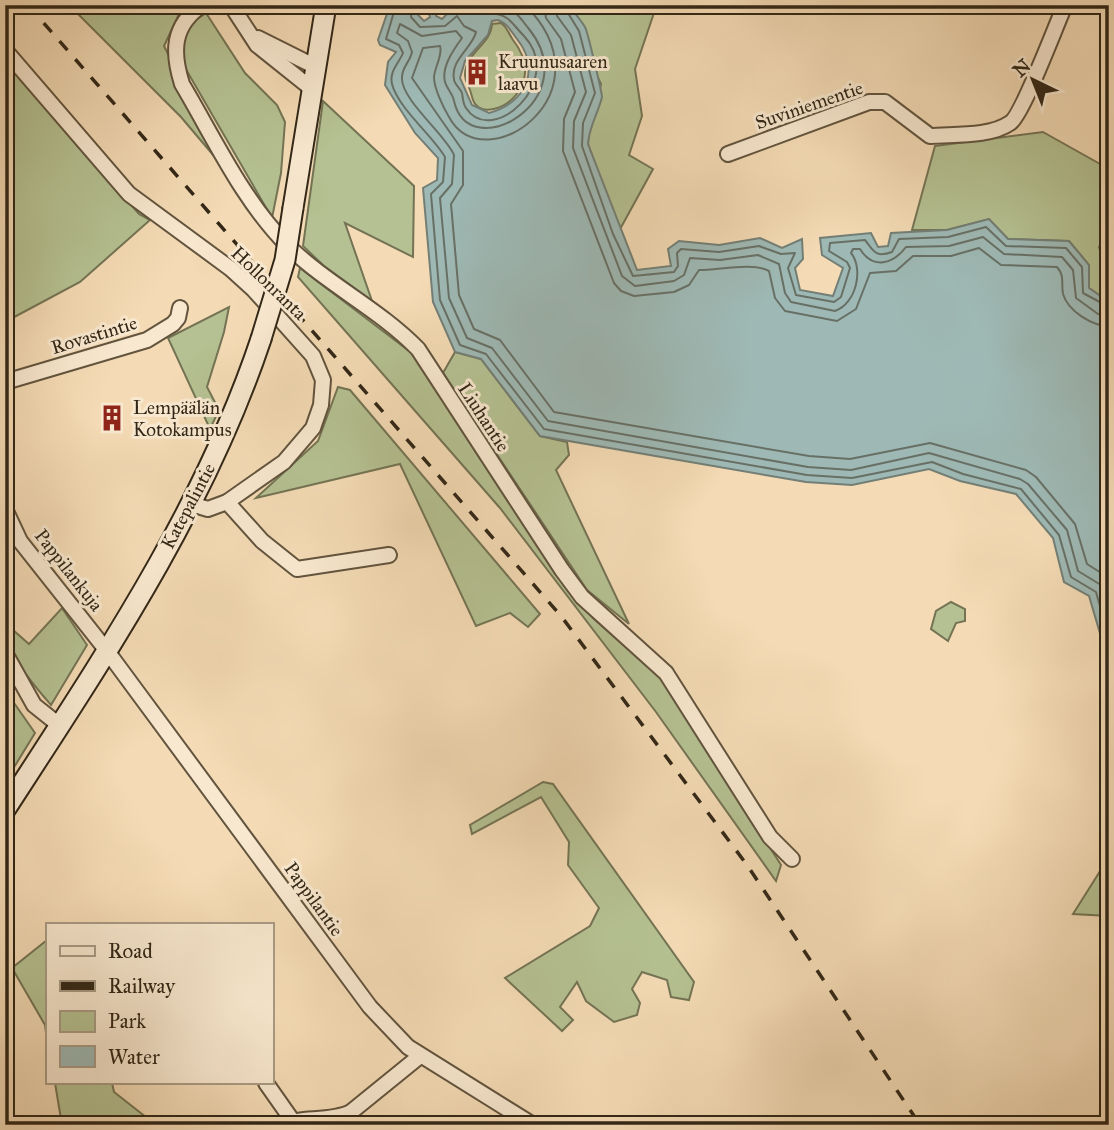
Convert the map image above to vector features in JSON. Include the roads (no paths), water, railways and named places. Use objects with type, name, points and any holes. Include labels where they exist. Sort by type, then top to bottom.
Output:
[{"type":"street","name":"Liuhantie","points":[[202,5],[183,22],[176,36],[175,63],[182,84],[252,202],[299,256],[397,327],[418,349],[562,570],[582,597],[666,673],[770,837],[792,859]]},
{"type":"street","points":[[231,5],[247,33],[290,75],[312,89]]},
{"type":"street","name":"Katepalintie","points":[[5,810],[107,651],[191,504],[243,394],[285,260],[326,5]]},
{"type":"street","name":"Suviniementie","points":[[728,154],[870,102],[885,102],[920,132],[930,136],[983,131],[1012,123],[1022,111],[1039,62],[1065,5]]},
{"type":"street","points":[[247,33],[316,67]]},
{"type":"street","name":"Hollonranta","points":[[5,50],[129,194],[231,269],[313,356],[323,380],[321,405],[313,428],[284,462],[227,502]]},
{"type":"street","name":"Rovastintie","points":[[5,382],[147,340],[173,324],[178,318],[180,308]]},
{"type":"street","points":[[191,504],[208,509],[227,502],[262,541],[297,569],[389,555]]},
{"type":"street","name":"Pappilankuja","points":[[5,509],[20,541],[107,651]]},
{"type":"street","name":"Pappilantie","points":[[107,651],[370,1007],[420,1056],[533,1125]]},
{"type":"street","points":[[5,653],[34,705],[59,725]]},
{"type":"street","points":[[267,1084],[290,1122],[338,1119],[369,1100],[420,1056]]},
{"type":"water","points":[[390,5],[420,5],[418,15],[424,21],[430,17],[426,5],[436,5],[436,16],[442,19],[448,13],[445,5],[568,5],[585,27],[602,97],[588,144],[637,270],[671,266],[668,249],[679,241],[719,245],[760,238],[782,248],[802,239],[803,259],[795,268],[800,290],[833,296],[843,268],[822,255],[820,238],[871,233],[878,247],[888,246],[891,233],[947,230],[989,219],[1008,239],[1069,241],[1089,265],[1089,288],[1109,302],[1109,664],[1089,596],[1064,582],[1053,538],[1016,494],[960,481],[929,469],[852,485],[806,482],[540,436],[481,359],[455,352],[433,302],[423,188],[437,180],[438,158],[415,133],[385,85],[388,62],[396,52],[380,45],[378,40]],"holes":[[[492,21],[502,22],[524,50],[528,73],[520,93],[502,108],[489,113],[472,105],[460,78],[465,61],[488,35]]]},
{"type":"railway","points":[[28,5],[561,616],[747,865],[920,1125]]},
{"type":"place","name":"Kruunusaaren laavu","points":[[477,72]]},
{"type":"place","name":"Lempäälän Kotokampus","points":[[112,418]]}]
